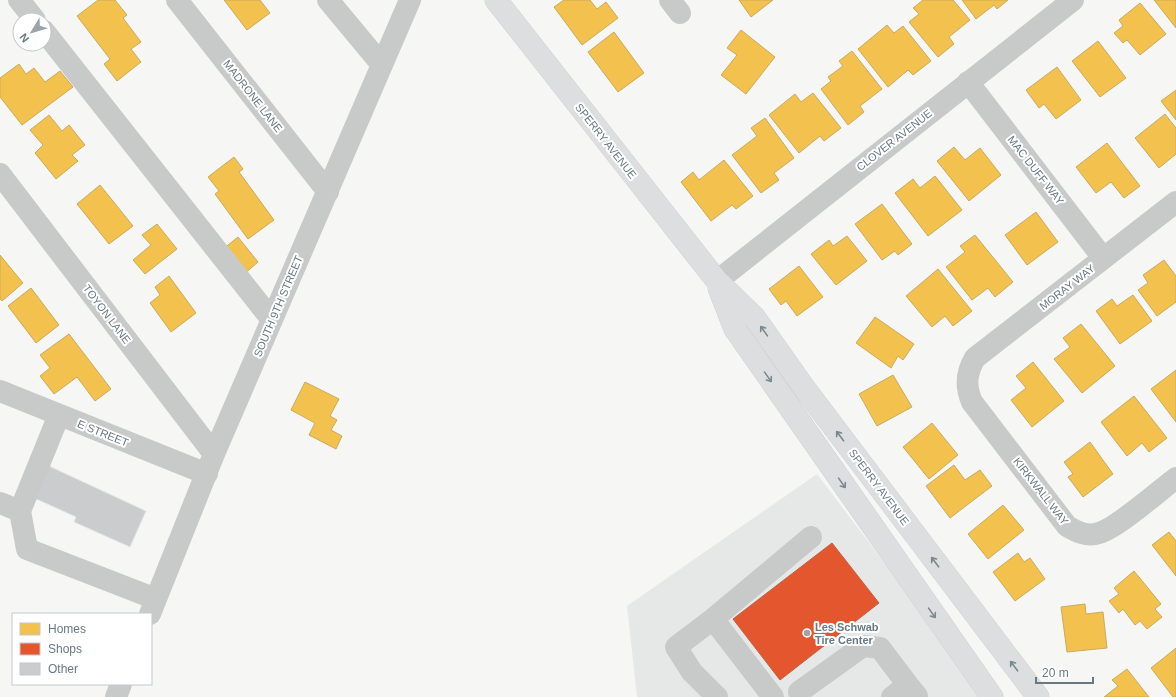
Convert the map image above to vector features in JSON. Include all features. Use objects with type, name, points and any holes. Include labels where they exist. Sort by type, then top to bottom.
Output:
[{"type":"main road","name":"SPERRY AVENUE","points":[[496,0],[716,281],[754,318],[809,395],[1038,697]]},
{"type":"main road","name":"SPERRY AVENUE","points":[[716,281],[735,329],[988,696]]},
{"type":"street","points":[[19,0],[29,12]]},
{"type":"street","name":"MADRONE LANE","points":[[177,0],[328,192]]},
{"type":"street","points":[[328,0],[382,65]]},
{"type":"street","name":"SOUTH 9TH STREET","points":[[153,607],[210,464],[410,0]]},
{"type":"street","name":"CLOVER AVENUE","points":[[716,281],[1073,0]]},
{"type":"street","points":[[52,41],[272,320]]},
{"type":"street","name":"MAC DUFF WAY","points":[[968,82],[1103,258]]},
{"type":"street","name":"TOYON LANE","points":[[0,174],[210,464]]},
{"type":"street","name":"MORAY WAY","points":[[967,378],[970,366],[975,358],[1176,202]]},
{"type":"street","name":"KIRKWALL WAY","points":[[967,378],[967,390],[972,402],[1067,526],[1076,532],[1086,535],[1098,534],[1111,528],[1171,481]]},
{"type":"street","name":"E STREET","points":[[0,392],[59,415],[210,464]]},
{"type":"street","points":[[59,415],[10,507],[27,548],[153,607]]},
{"type":"street","points":[[717,697],[692,672],[676,648],[811,537]]},
{"type":"street","points":[[712,619],[773,697]]},
{"type":"street","points":[[798,695],[863,646],[880,648],[906,693]]},
{"type":"street","points":[[116,697],[122,685]]},
{"type":"shaded area","points":[[817,474],[986,697],[637,697],[627,606]]},
{"type":"building: Homes","points":[[98,0],[115,0],[127,15],[123,18],[141,42],[131,49],[141,62],[117,81],[104,64],[110,59],[77,16]]},
{"type":"building: Homes","points":[[224,0],[260,0],[270,13],[247,30]]},
{"type":"building: Homes","points":[[564,0],[590,0],[597,9],[606,2],[618,18],[582,45],[554,7]]},
{"type":"building: Homes","points":[[739,0],[773,0],[751,17]]},
{"type":"building: Homes","points":[[923,0],[953,0],[970,20],[949,37],[954,44],[938,57],[909,22],[919,14],[913,8]]},
{"type":"building: Homes","points":[[962,0],[1008,0],[997,9],[994,5],[976,19]]},
{"type":"building: Homes","points":[[1154,0],[1176,0],[1176,28]]},
{"type":"building: Homes","points":[[1140,3],[1166,34],[1140,55],[1127,40],[1123,43],[1114,33],[1123,26],[1119,20]]},
{"type":"building: Homes","points":[[887,25],[894,33],[903,26],[931,61],[913,75],[908,70],[888,87],[858,49]]},
{"type":"building: Homes","points":[[741,30],[775,57],[746,94],[721,75],[737,55],[727,48]]},
{"type":"building: Homes","points":[[614,32],[644,73],[618,92],[588,52]]},
{"type":"building: Homes","points":[[1098,41],[1126,78],[1100,97],[1072,61]]},
{"type":"building: Homes","points":[[852,51],[882,89],[860,106],[864,112],[848,125],[821,89],[831,81],[828,77],[843,66],[839,61]]},
{"type":"building: Homes","points":[[19,64],[26,74],[34,68],[45,82],[60,71],[73,87],[22,125],[0,97],[0,78]]},
{"type":"building: Homes","points":[[1057,67],[1081,100],[1056,119],[1044,104],[1039,108],[1026,90]]},
{"type":"building: Homes","points":[[1176,90],[1176,120],[1161,101]]},
{"type":"building: Homes","points":[[813,93],[841,128],[824,141],[820,136],[799,153],[769,115],[795,94],[801,102]]},
{"type":"building: Homes","points":[[1165,114],[1176,128],[1176,154],[1159,168],[1135,138]]},
{"type":"building: Homes","points":[[49,115],[62,131],[69,125],[85,145],[72,155],[78,161],[56,179],[35,153],[43,145],[30,130]]},
{"type":"building: Homes","points":[[765,118],[794,158],[774,173],[779,180],[761,193],[732,155],[757,136],[751,128]]},
{"type":"building: Homes","points":[[1107,143],[1140,186],[1124,198],[1111,182],[1096,193],[1076,167]]},
{"type":"building: Homes","points":[[954,147],[965,160],[980,148],[1001,175],[969,201],[937,161]]},
{"type":"building: Homes","points":[[234,157],[243,169],[239,172],[274,220],[248,239],[215,194],[219,191],[208,177]]},
{"type":"building: Homes","points":[[724,160],[753,196],[736,209],[732,205],[711,221],[681,182],[693,172],[699,180]]},
{"type":"building: Homes","points":[[935,176],[962,210],[928,236],[895,193],[913,179],[920,188]]},
{"type":"building: Homes","points":[[100,185],[133,226],[109,244],[77,204]]},
{"type":"building: Homes","points":[[882,204],[912,244],[898,255],[895,251],[882,260],[855,224]]},
{"type":"building: Homes","points":[[1036,212],[1058,242],[1027,265],[1005,235]]},
{"type":"building: Homes","points":[[157,224],[177,249],[145,274],[133,260],[151,245],[142,235]]},
{"type":"building: Homes","points":[[975,235],[1013,282],[995,297],[988,288],[972,300],[946,267],[965,252],[960,246]]},
{"type":"building: Homes","points":[[847,236],[867,261],[836,285],[811,254],[829,240],[833,246]]},
{"type":"building: Homes","points":[[238,237],[258,262],[243,275],[222,250]]},
{"type":"building: Homes","points":[[0,255],[23,283],[2,301],[0,299]]},
{"type":"building: Homes","points":[[1164,260],[1176,276],[1176,302],[1157,316],[1138,290],[1148,283],[1143,275]]},
{"type":"building: Homes","points":[[799,266],[823,297],[797,316],[786,301],[781,305],[769,289]]},
{"type":"building: Homes","points":[[938,269],[972,311],[953,326],[945,316],[932,327],[906,296]]},
{"type":"building: Homes","points":[[169,276],[196,313],[171,332],[150,303],[160,295],[155,287]]},
{"type":"building: Homes","points":[[31,288],[59,325],[36,343],[8,306]]},
{"type":"building: Homes","points":[[1133,295],[1152,321],[1120,344],[1096,311],[1112,299],[1117,306]]},
{"type":"building: Homes","points":[[875,317],[914,344],[903,360],[898,356],[891,368],[856,343]]},
{"type":"building: Homes","points":[[1081,324],[1115,366],[1082,393],[1054,359],[1070,347],[1063,338]]},
{"type":"building: Homes","points":[[69,334],[111,389],[95,401],[77,377],[54,394],[40,376],[50,368],[40,355]]},
{"type":"building: Homes","points":[[1033,362],[1064,401],[1032,427],[1011,400],[1026,388],[1016,376]]},
{"type":"building: Homes","points":[[1176,370],[1176,422],[1151,389]]},
{"type":"building: Homes","points":[[893,375],[912,407],[877,426],[859,394]]},
{"type":"building: Homes","points":[[305,382],[339,399],[330,416],[337,420],[331,430],[342,436],[336,449],[309,435],[315,423],[291,410]]},
{"type":"building: Homes","points":[[1134,396],[1167,438],[1149,452],[1142,443],[1127,456],[1101,422]]},
{"type":"building: Homes","points":[[932,423],[958,455],[929,479],[903,447]]},
{"type":"building: Homes","points":[[1090,442],[1113,474],[1083,497],[1068,477],[1073,474],[1064,462]]},
{"type":"building: Homes","points":[[954,465],[965,480],[980,470],[992,486],[950,518],[926,486]]},
{"type":"building: Homes","points":[[1003,505],[1024,530],[988,559],[968,534]]},
{"type":"building: Homes","points":[[1169,532],[1176,541],[1176,576],[1152,545]]},
{"type":"building: Homes","points":[[1018,553],[1024,562],[1030,558],[1045,579],[1015,601],[993,572]]},
{"type":"building: Homes","points":[[1134,571],[1161,604],[1155,609],[1162,617],[1147,629],[1140,621],[1135,625],[1123,609],[1119,613],[1109,601],[1119,594],[1114,588]]},
{"type":"building: Homes","points":[[1085,604],[1086,614],[1103,612],[1107,648],[1067,652],[1061,607]]},
{"type":"building: Homes","points":[[1176,648],[1176,697],[1173,697],[1151,668]]},
{"type":"building: Homes","points":[[1127,669],[1149,697],[1104,697],[1118,686],[1112,680]]},
{"type":"building: Shops","points":[[832,543],[879,603],[780,680],[733,619]]},
{"type":"building: Other","points":[[49,466],[146,511],[130,547],[74,522],[76,517],[34,498]]},
{"type":"place","name":"Les Schwab Tire Center","points":[[807,633]]}]
